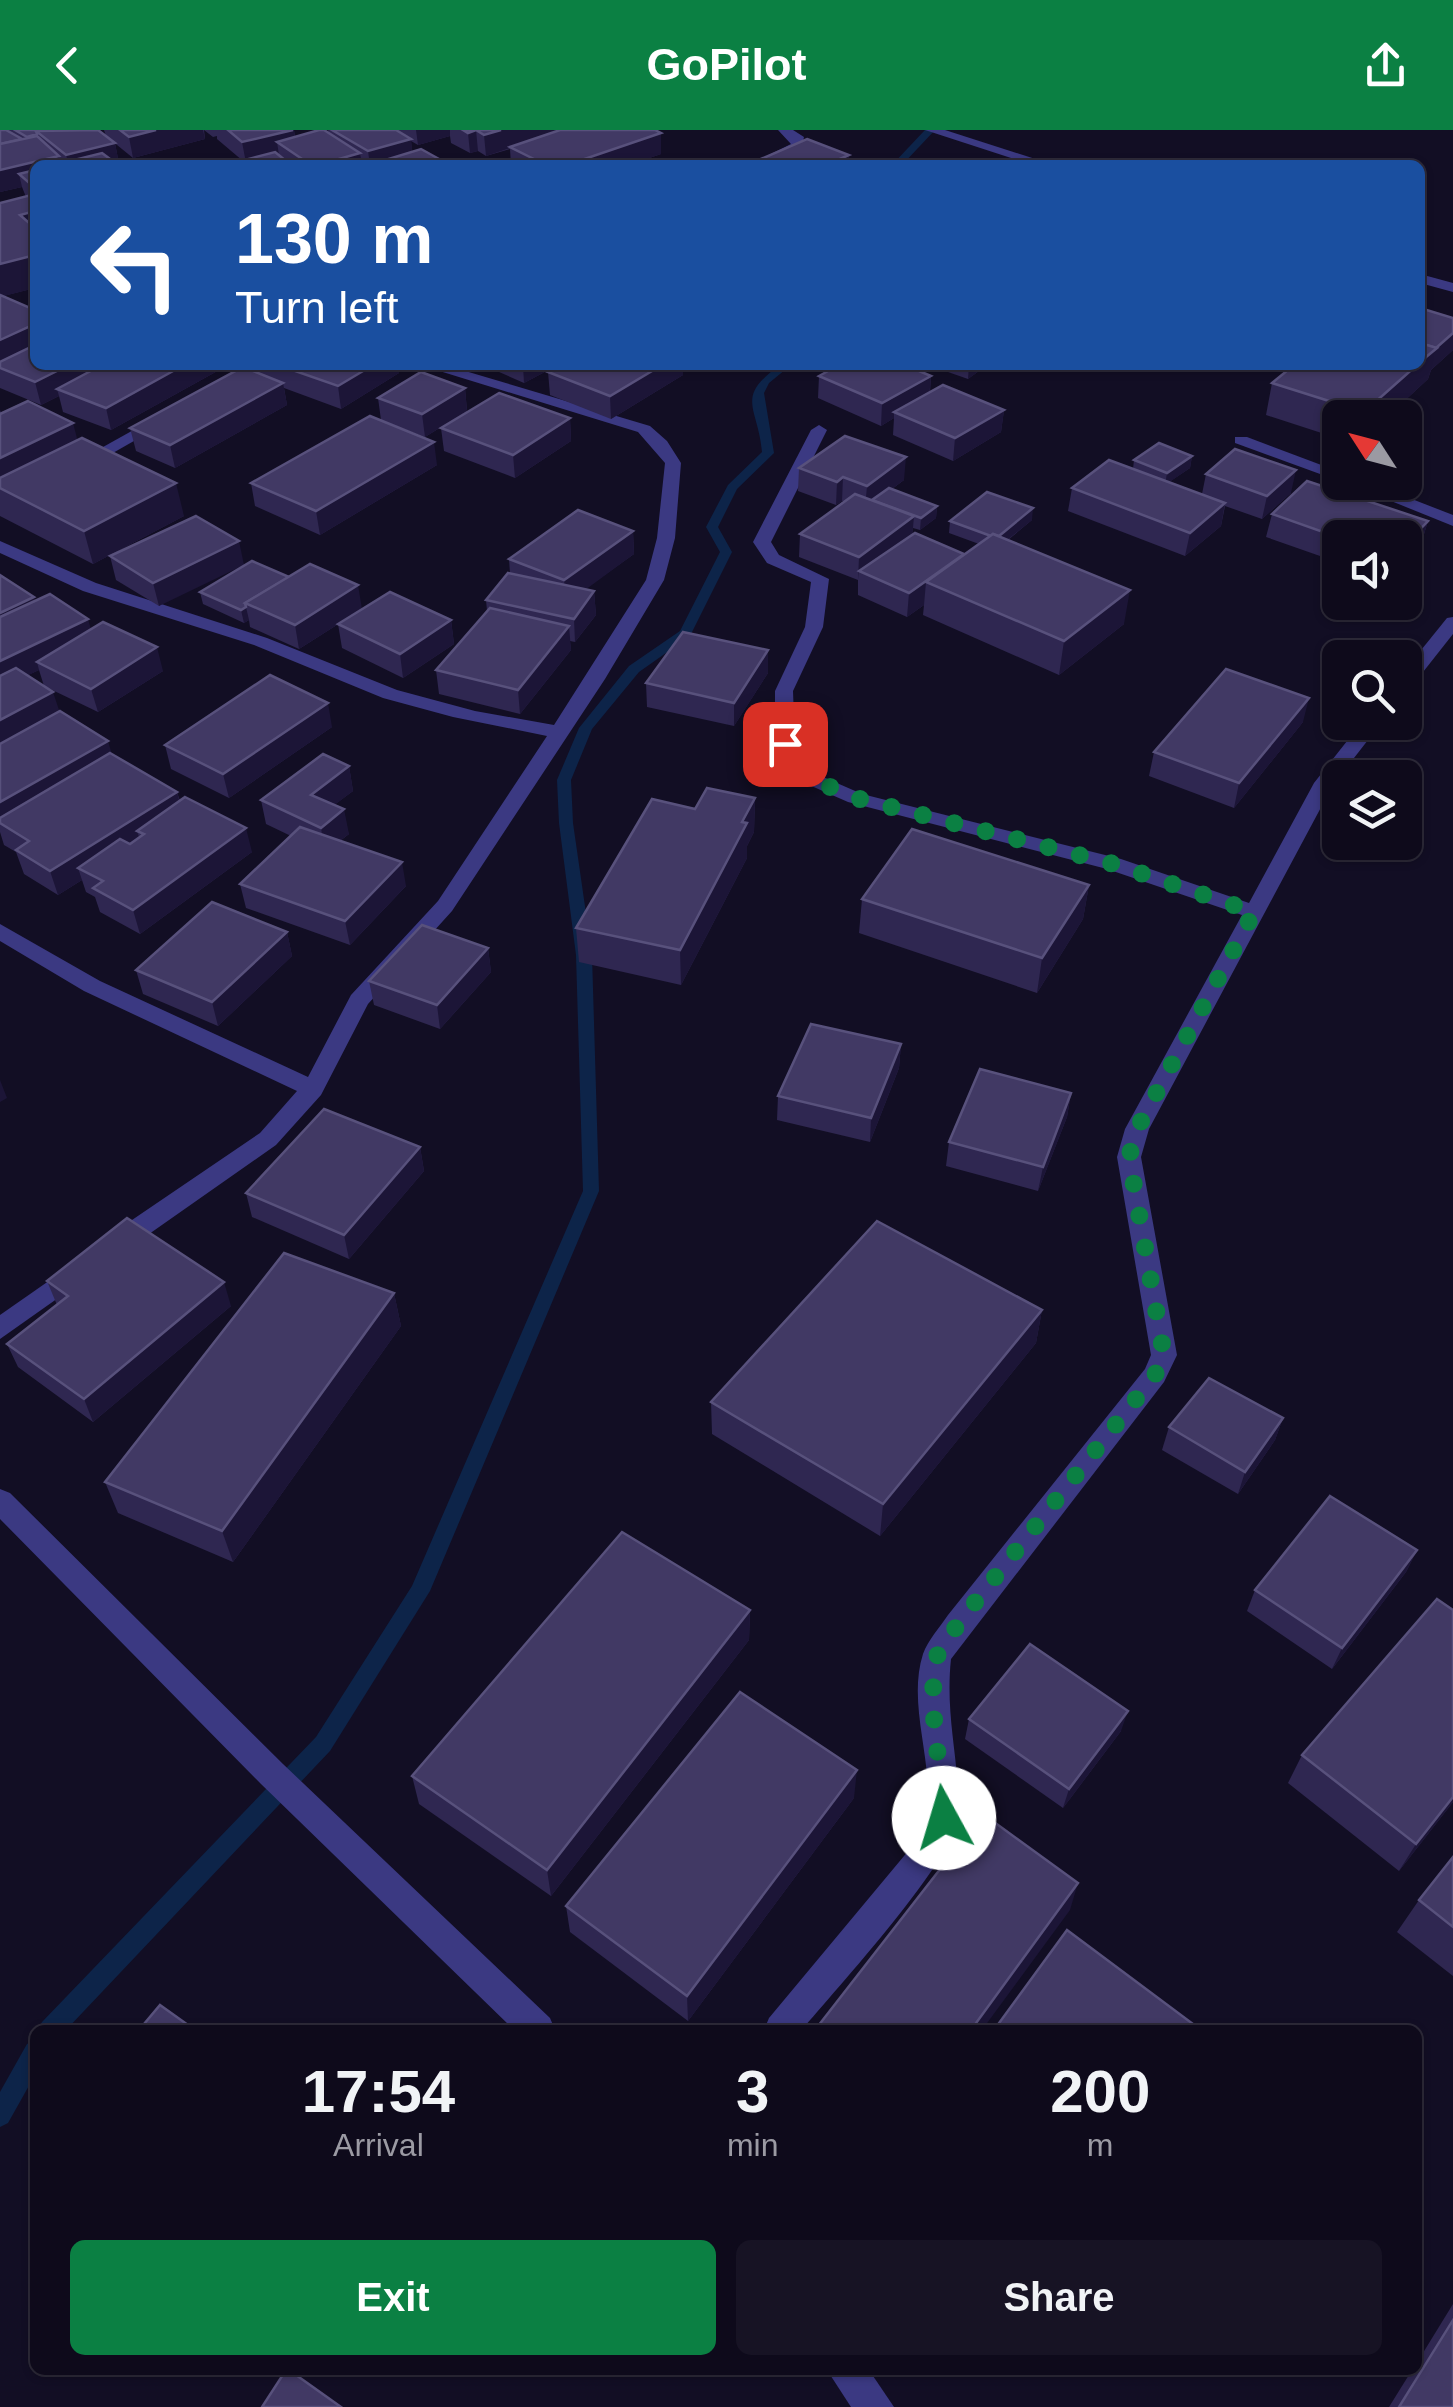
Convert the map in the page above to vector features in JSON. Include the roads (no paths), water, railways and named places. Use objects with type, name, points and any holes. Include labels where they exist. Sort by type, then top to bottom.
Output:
[{"type":"street","points":[[767,160],[796,146],[799,140],[784,130]]},
{"type":"street","points":[[934,131],[1030,160]]},
{"type":"street","points":[[1425,280],[1453,288]]},
{"type":"street","points":[[0,1329],[268,1139],[313,1090],[359,1000],[445,906],[655,580],[666,538],[673,463],[644,429],[445,370]]},
{"type":"street","points":[[63,474],[180,411]]},
{"type":"street","points":[[819,430],[762,542],[774,559],[820,579],[814,627],[784,691],[785,744],[807,777],[856,798],[1114,864],[1254,912]]},
{"type":"street","points":[[1241,440],[1322,471]]},
{"type":"street","points":[[1399,500],[1453,521]]},
{"type":"street","points":[[0,546],[70,582],[170,616],[242,635],[388,694],[484,720],[560,732]]},
{"type":"street","points":[[1422,661],[1453,622]]},
{"type":"street","points":[[785,2025],[930,1848],[944,1818],[932,1698],[937,1656],[1160,1365],[1164,1355],[1129,1157],[1137,1129],[1324,782],[1358,740]]},
{"type":"street","points":[[0,931],[92,986],[313,1090]]},
{"type":"street","points":[[0,1501],[272,1774],[533,2025]]},
{"type":"street","points":[[849,2375],[875,2407]]},
{"type":"waterway","points":[[902,160],[930,130]]},
{"type":"waterway","points":[[55,2025],[323,1744],[420,1591],[591,1191],[584,955],[564,780],[586,728],[634,669],[685,633],[726,552],[712,527],[732,487],[768,453],[758,393],[765,381],[779,370]]},
{"type":"waterway","points":[[0,2115],[30,2061]]}]
